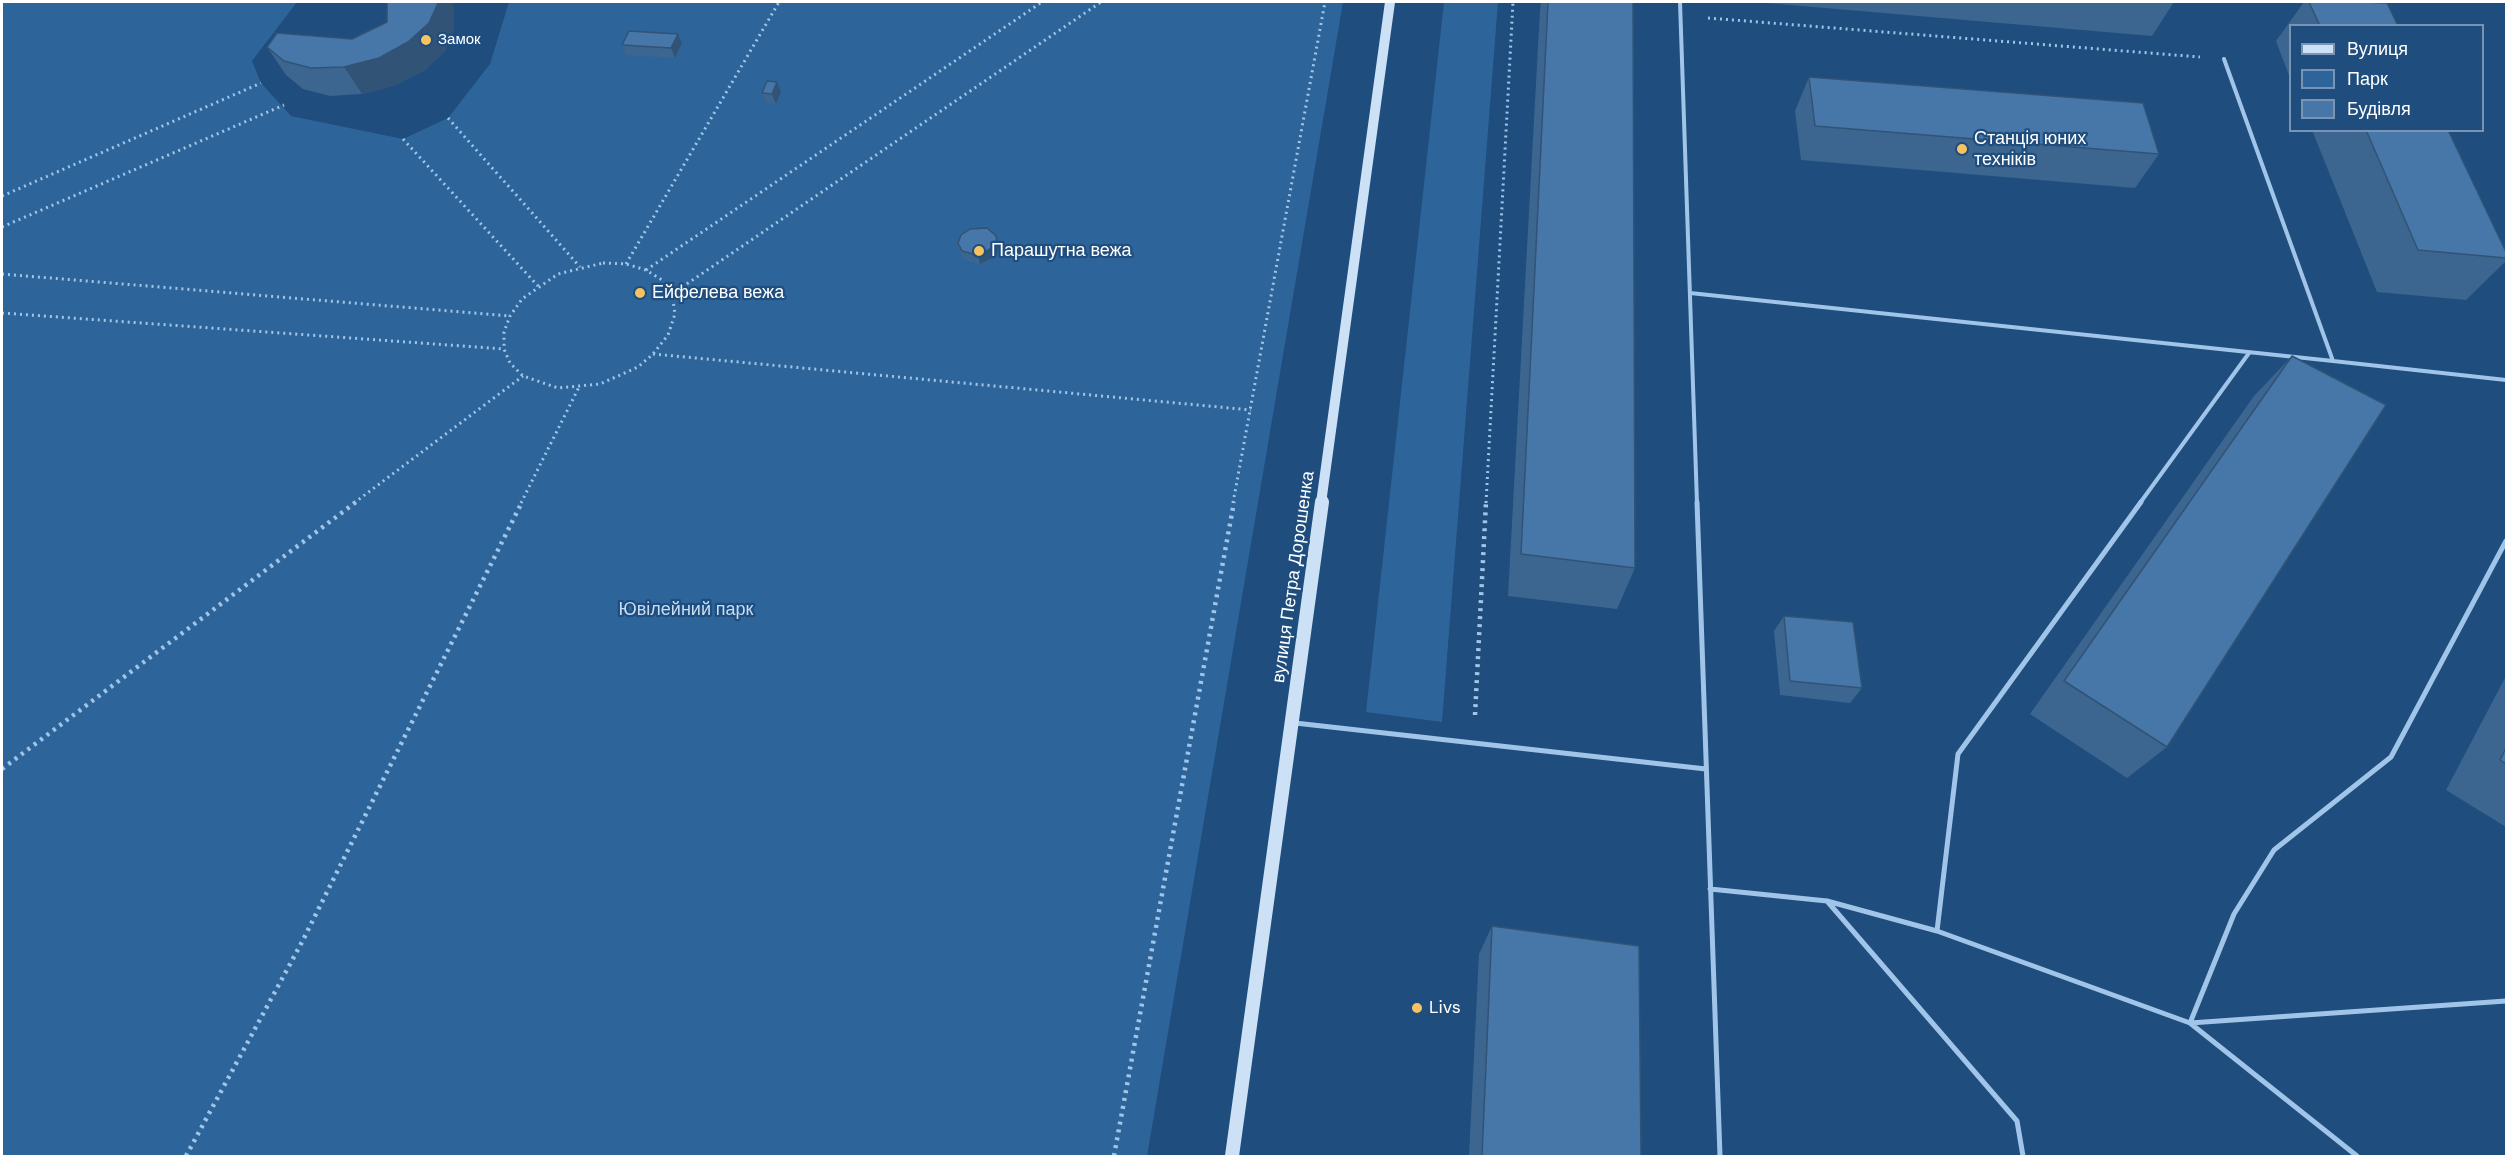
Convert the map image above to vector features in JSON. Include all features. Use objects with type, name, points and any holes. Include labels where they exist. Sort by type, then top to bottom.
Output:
[{"type":"main road","name":"вулиця Петра Дорошенка","points":[[1232,1156],[1390,2]]},
{"type":"lane","points":[[1680,2],[1720,1156]]},
{"type":"lane","points":[[2224,59],[2333,361]]},
{"type":"lane","points":[[1690,293],[2506,380]]},
{"type":"lane","points":[[1937,931],[1958,754],[2249,353]]},
{"type":"lane","points":[[2190,1023],[2234,914],[2274,850],[2391,757],[2506,541]]},
{"type":"lane","points":[[1292,723],[1706,769]]},
{"type":"lane","points":[[1710,889],[1827,901],[1937,931],[2190,1023],[2357,1156]]},
{"type":"lane","points":[[1827,901],[2017,1121],[2023,1156]]},
{"type":"lane","points":[[2190,1023],[2506,1000]]},
{"type":"path","points":[[626,264],[779,2]]},
{"type":"path","points":[[646,270],[1042,2]]},
{"type":"path","points":[[672,294],[1101,2]]},
{"type":"path","points":[[1114,1156],[1325,2]]},
{"type":"path","points":[[1473,743],[1512,2]]},
{"type":"path","points":[[1680,15],[2224,59]]},
{"type":"path","points":[[2,196],[261,83]]},
{"type":"path","points":[[2,227],[284,105]]},
{"type":"path","points":[[448,118],[580,267]]},
{"type":"path","points":[[403,139],[538,286]]},
{"type":"path","points":[[603,263],[626,264],[646,270],[662,280],[672,294],[675,314],[669,334],[653,354],[638,367],[600,384],[558,388],[523,376],[510,363],[504,349],[504,332],[510,316],[522,299],[558,274],[603,263]]},
{"type":"path","points":[[2,274],[510,316]]},
{"type":"path","points":[[2,313],[504,349]]},
{"type":"path","points":[[653,354],[1251,410]]},
{"type":"path","points":[[2,769],[523,376]]},
{"type":"path","points":[[186,1156],[302,942],[579,387]]},
{"type":"green space","name":"Ювілейний парк","points":[[2,2],[297,2],[252,61],[261,83],[291,116],[403,139],[448,118],[490,64],[509,2],[1343,2],[1147,1156],[2,1156]]},
{"type":"green space","points":[[1444,2],[1498,2],[1442,722],[1366,712]]},
{"type":"building","points":[[387,2],[438,3],[429,23],[408,42],[379,58],[344,67],[311,68],[284,61],[267,47],[277,33],[352,39],[387,22]]},
{"type":"building","points":[[1548,2],[1633,2],[1635,568],[1521,554]]},
{"type":"building","points":[[2309,2],[2387,3],[2397,24],[2319,24]]},
{"type":"building","points":[[629,31],[678,34],[671,48],[622,45]]},
{"type":"building","points":[[1809,77],[2143,103],[2159,154],[1815,126]]},
{"type":"building","points":[[767,81],[777,82],[772,94],[762,93]]},
{"type":"building","points":[[2367,132],[2449,132],[2506,252],[2506,258],[2418,250]]},
{"type":"building","points":[[987,228],[997,238],[994,247],[978,255],[962,251],[958,243],[961,235],[970,229]]},
{"type":"building","points":[[2292,356],[2386,405],[2167,747],[2064,681]]},
{"type":"building","points":[[1784,616],[1853,622],[1862,688],[1790,681]]},
{"type":"building","points":[[2506,748],[2506,764],[2500,760]]},
{"type":"building","points":[[1492,926],[1639,946],[1641,1156],[1482,1156]]},
{"type":"place","name":"Замок","points":[[426,40]]},
{"type":"place","name":"Станція юних техніків","points":[[1962,149]]},
{"type":"place","name":"Парашутна вежа","points":[[979,251]]},
{"type":"place","name":"Ейфелева вежа","points":[[640,293]]},
{"type":"place","name":"Livs","points":[[1417,1008]]}]
